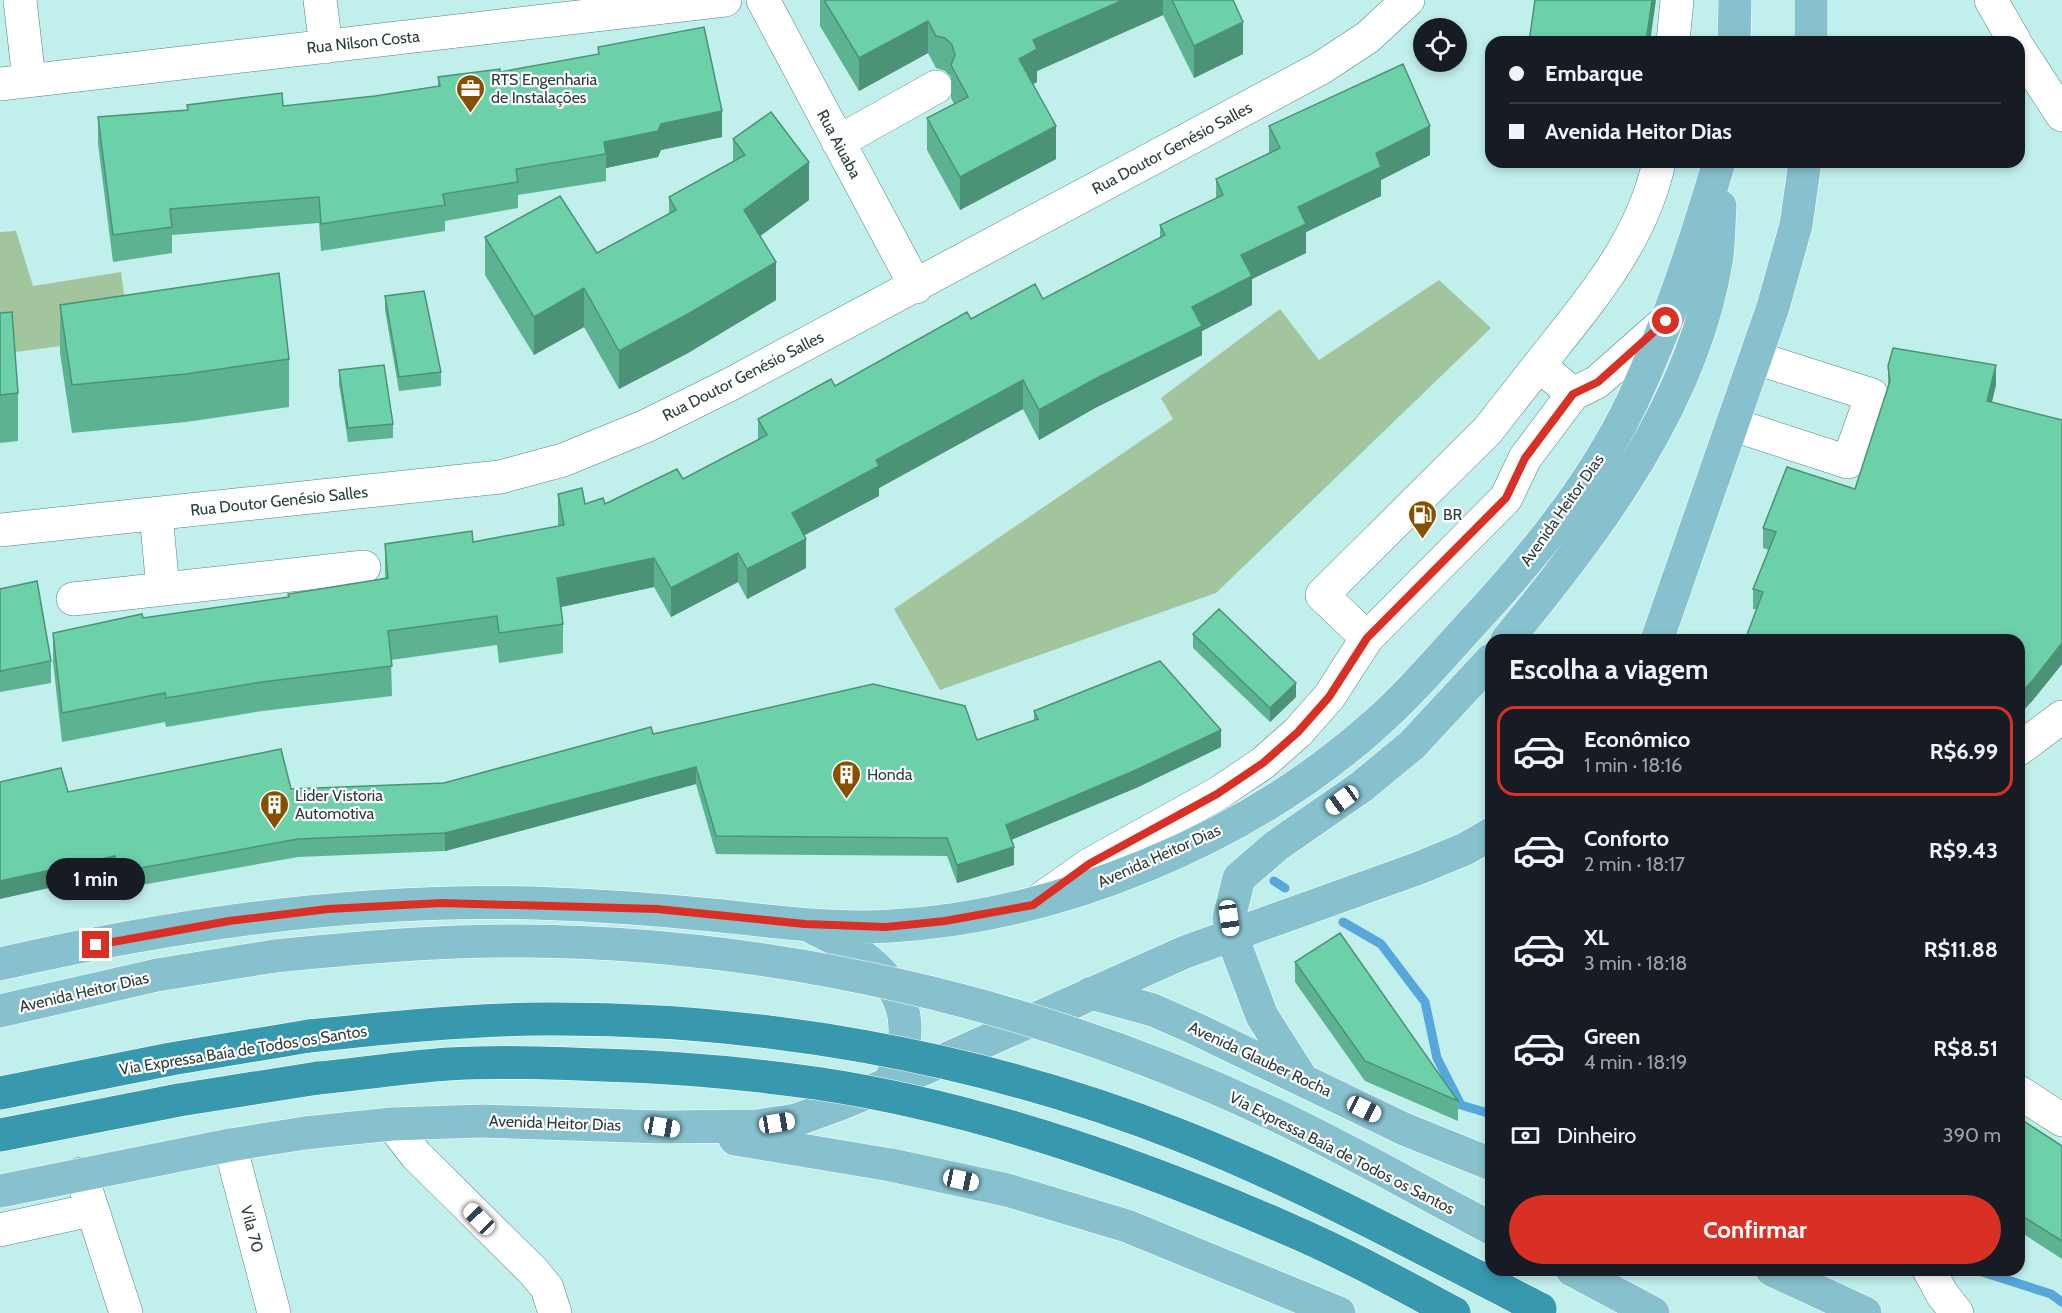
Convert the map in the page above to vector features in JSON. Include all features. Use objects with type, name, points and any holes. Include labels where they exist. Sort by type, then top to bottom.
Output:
[{"type":"highway","name":"Via Expressa Baía de Todos os Santos","points":[[0,1093],[171,1059],[309,1036],[447,1022],[542,1019],[644,1021],[736,1029],[916,1055],[1045,1089],[1178,1135],[1313,1192],[1544,1311]]},
{"type":"highway","points":[[0,1134],[179,1100],[318,1078],[448,1064],[597,1065],[733,1073],[817,1083],[908,1101],[1030,1133],[1159,1177],[1291,1230],[1454,1313]]},
{"type":"main road","points":[[1734,36],[1735,0]]},
{"type":"main road","points":[[1811,0],[1811,36]]},
{"type":"main road","name":"Avenida Heitor Dias","points":[[0,964],[229,921],[328,909],[441,903],[657,909],[805,924],[886,927],[945,921],[1033,905],[1123,875],[1192,844],[1262,806],[1318,770],[1372,728],[1432,667],[1543,543],[1586,479],[1631,403],[1666,321],[1694,246],[1719,168]]},
{"type":"main road","points":[[1513,634],[1572,561],[1621,489],[1686,367],[1717,256],[1721,168]]},
{"type":"main road","points":[[1659,634],[1756,358],[1796,225],[1804,168]]},
{"type":"main road","points":[[1302,1079],[1262,1016],[1231,934],[1229,918],[1239,878],[1276,846],[1361,787],[1412,745],[1485,666]]},
{"type":"main road","name":"Avenida Heitor Dias","points":[[0,1191],[230,1145],[305,1133],[392,1124],[482,1121],[662,1127],[758,1126],[796,1120],[890,1083],[1091,993],[1231,934],[1419,868],[1465,849],[1485,837]]},
{"type":"main road","points":[[805,924],[851,946],[884,975],[900,1002],[905,1031],[900,1058],[890,1083]]},
{"type":"main road","name":"Via Expressa Baía de Todos os Santos","points":[[275,956],[416,942],[524,941],[622,945],[731,956],[912,989],[1087,1039],[1178,1073],[1270,1112],[1485,1225]]},
{"type":"main road","name":"Avenida Heitor Dias","points":[[0,1011],[146,978],[275,956]]},
{"type":"main road","name":"Avenida Glauber Rocha","points":[[1091,993],[1153,1010],[1404,1129],[1485,1162]]},
{"type":"main road","points":[[662,1127],[891,1165],[1008,1190],[1127,1226],[1339,1313]]},
{"type":"main road","points":[[1785,1276],[1865,1313]]},
{"type":"main road","points":[[1586,1277],[1653,1313]]},
{"type":"street","points":[[15,82],[20,0]]},
{"type":"street","points":[[320,0],[326,47]]},
{"type":"street","name":"Rua Nilson Costa","points":[[15,82],[725,0]]},
{"type":"street","name":"Rua Aiuaba","points":[[763,0],[916,287]]},
{"type":"street","name":"Rua Doutor Genésio Salles","points":[[0,530],[500,477],[563,460],[645,426],[719,390],[916,287],[1321,68],[1368,37],[1408,0]]},
{"type":"street","points":[[1674,36],[1677,0]]},
{"type":"street","points":[[1992,0],[2012,36]]},
{"type":"street","points":[[2025,58],[2062,115]]},
{"type":"street","points":[[838,142],[936,87]]},
{"type":"street","points":[[1367,638],[1322,595],[1488,430],[1601,286],[1641,218],[1657,168]]},
{"type":"street","points":[[1033,905],[1089,864],[1217,794],[1263,763],[1298,732],[1329,697],[1367,638],[1506,498],[1525,458],[1573,394],[1598,382],[1666,321]]},
{"type":"street","points":[[1734,425],[1848,462],[1872,395],[1756,358]]},
{"type":"street","points":[[1539,365],[1573,394]]},
{"type":"street","points":[[1488,430],[1525,458]]},
{"type":"street","points":[[156,514],[164,589]]},
{"type":"street","points":[[74,599],[364,567]]},
{"type":"street","points":[[2025,745],[2062,717]]},
{"type":"street","points":[[2025,1099],[2062,1120]]},
{"type":"street","points":[[392,1124],[416,1155],[534,1272],[546,1288],[555,1313]]},
{"type":"street","name":"Vila 70","points":[[230,1145],[274,1313]]},
{"type":"street","points":[[81,1174],[126,1313]]},
{"type":"street","points":[[0,1230],[91,1210]]},
{"type":"street","points":[[1932,1276],[1942,1294],[1957,1313]]},
{"type":"green space","points":[[16,231],[33,286],[121,272],[130,337],[0,354],[0,232]]},
{"type":"green space","points":[[1439,280],[1491,328],[1216,593],[940,690],[894,609],[1173,419],[1161,398],[1280,309],[1319,360]]},
{"type":"building","points":[[824,0],[1123,0],[1033,40],[1037,49],[1019,59],[1056,126],[960,177],[927,118],[968,97],[951,65],[955,55],[952,45],[945,38],[936,36],[928,21],[859,58]]},
{"type":"building","points":[[1172,0],[1233,0],[1243,22],[1194,46]]},
{"type":"building","points":[[1535,0],[1652,0],[1647,36],[1530,36]]},
{"type":"building","points":[[704,27],[722,111],[661,124],[658,131],[604,142],[606,154],[516,169],[518,182],[443,194],[445,205],[321,224],[319,197],[170,209],[172,227],[113,235],[98,117],[188,110],[187,105],[282,93],[283,106],[375,96],[440,86],[438,77],[500,69],[500,72],[599,54],[598,47]]},
{"type":"building","points":[[1403,64],[1430,126],[1376,153],[1381,167],[1298,207],[1306,224],[1241,255],[1252,276],[1192,307],[1202,326],[1095,379],[1039,410],[1023,380],[876,460],[879,466],[792,513],[806,539],[747,569],[738,553],[671,588],[654,558],[557,578],[563,624],[499,633],[497,616],[388,631],[392,666],[262,682],[166,698],[165,693],[62,713],[53,633],[142,614],[143,618],[289,597],[288,594],[388,578],[385,544],[472,531],[473,542],[564,525],[558,494],[582,488],[585,504],[603,498],[605,504],[677,469],[683,479],[767,435],[758,419],[831,379],[835,386],[967,312],[971,319],[1035,284],[1043,299],[1165,235],[1160,225],[1223,195],[1216,179],[1280,148],[1269,126]]},
{"type":"building","points":[[771,112],[809,162],[744,210],[776,262],[688,314],[619,351],[584,288],[534,317],[485,237],[560,196],[597,253],[676,210],[669,197],[745,155],[733,139]]},
{"type":"building","points":[[279,273],[289,359],[186,374],[72,385],[60,305]]},
{"type":"building","points":[[424,291],[441,372],[399,377],[385,296]]},
{"type":"building","points":[[12,312],[18,393],[0,395],[0,313]]},
{"type":"building","points":[[1893,348],[1996,365],[1987,401],[2062,420],[2062,643],[2025,689],[2025,634],[1747,634],[1763,592],[1753,589],[1776,532],[1763,528],[1787,467],[1855,489],[1890,381],[1888,366]]},
{"type":"building","points":[[384,365],[393,424],[348,428],[339,370]]},
{"type":"building","points":[[37,581],[51,661],[0,671],[0,589]]},
{"type":"building","points":[[1219,609],[1296,683],[1270,708],[1193,634]]},
{"type":"building","points":[[1160,661],[1221,730],[1136,770],[1006,825],[1014,847],[957,865],[947,838],[716,836],[696,767],[445,833],[298,839],[119,872],[115,856],[0,881],[0,782],[61,768],[68,792],[281,749],[291,789],[444,783],[651,727],[653,734],[873,684],[965,706],[977,740],[1038,719],[1034,711]]},
{"type":"building","points":[[1340,933],[1458,1101],[1365,1061],[1295,962]]},
{"type":"building","points":[[2025,1122],[2062,1146],[2062,1241],[2025,1218]]},
{"type":"waterway","points":[[1274,881],[1285,888]]},
{"type":"waterway","points":[[1343,922],[1381,944],[1425,1002],[1437,1058],[1461,1105],[1485,1112]]},
{"type":"waterway","points":[[1995,1276],[2051,1294],[2062,1302]]},
{"type":"place","name":"RTS Engenharia de Instalações","points":[[470,114]]},
{"type":"place","name":"BR","points":[[1422,540]]},
{"type":"place","name":"Honda","points":[[846,800]]},
{"type":"place","name":"Lider Vistoria Automotiva","points":[[274,830]]},
{"type":"route","points":[[96,945],[229,921],[328,909],[441,903],[532,903],[657,909],[805,924],[886,927],[945,921],[1033,905],[1089,864],[1217,794],[1263,763],[1298,732],[1329,697],[1367,638],[1506,498],[1525,458],[1573,394],[1598,382],[1666,321]]}]
